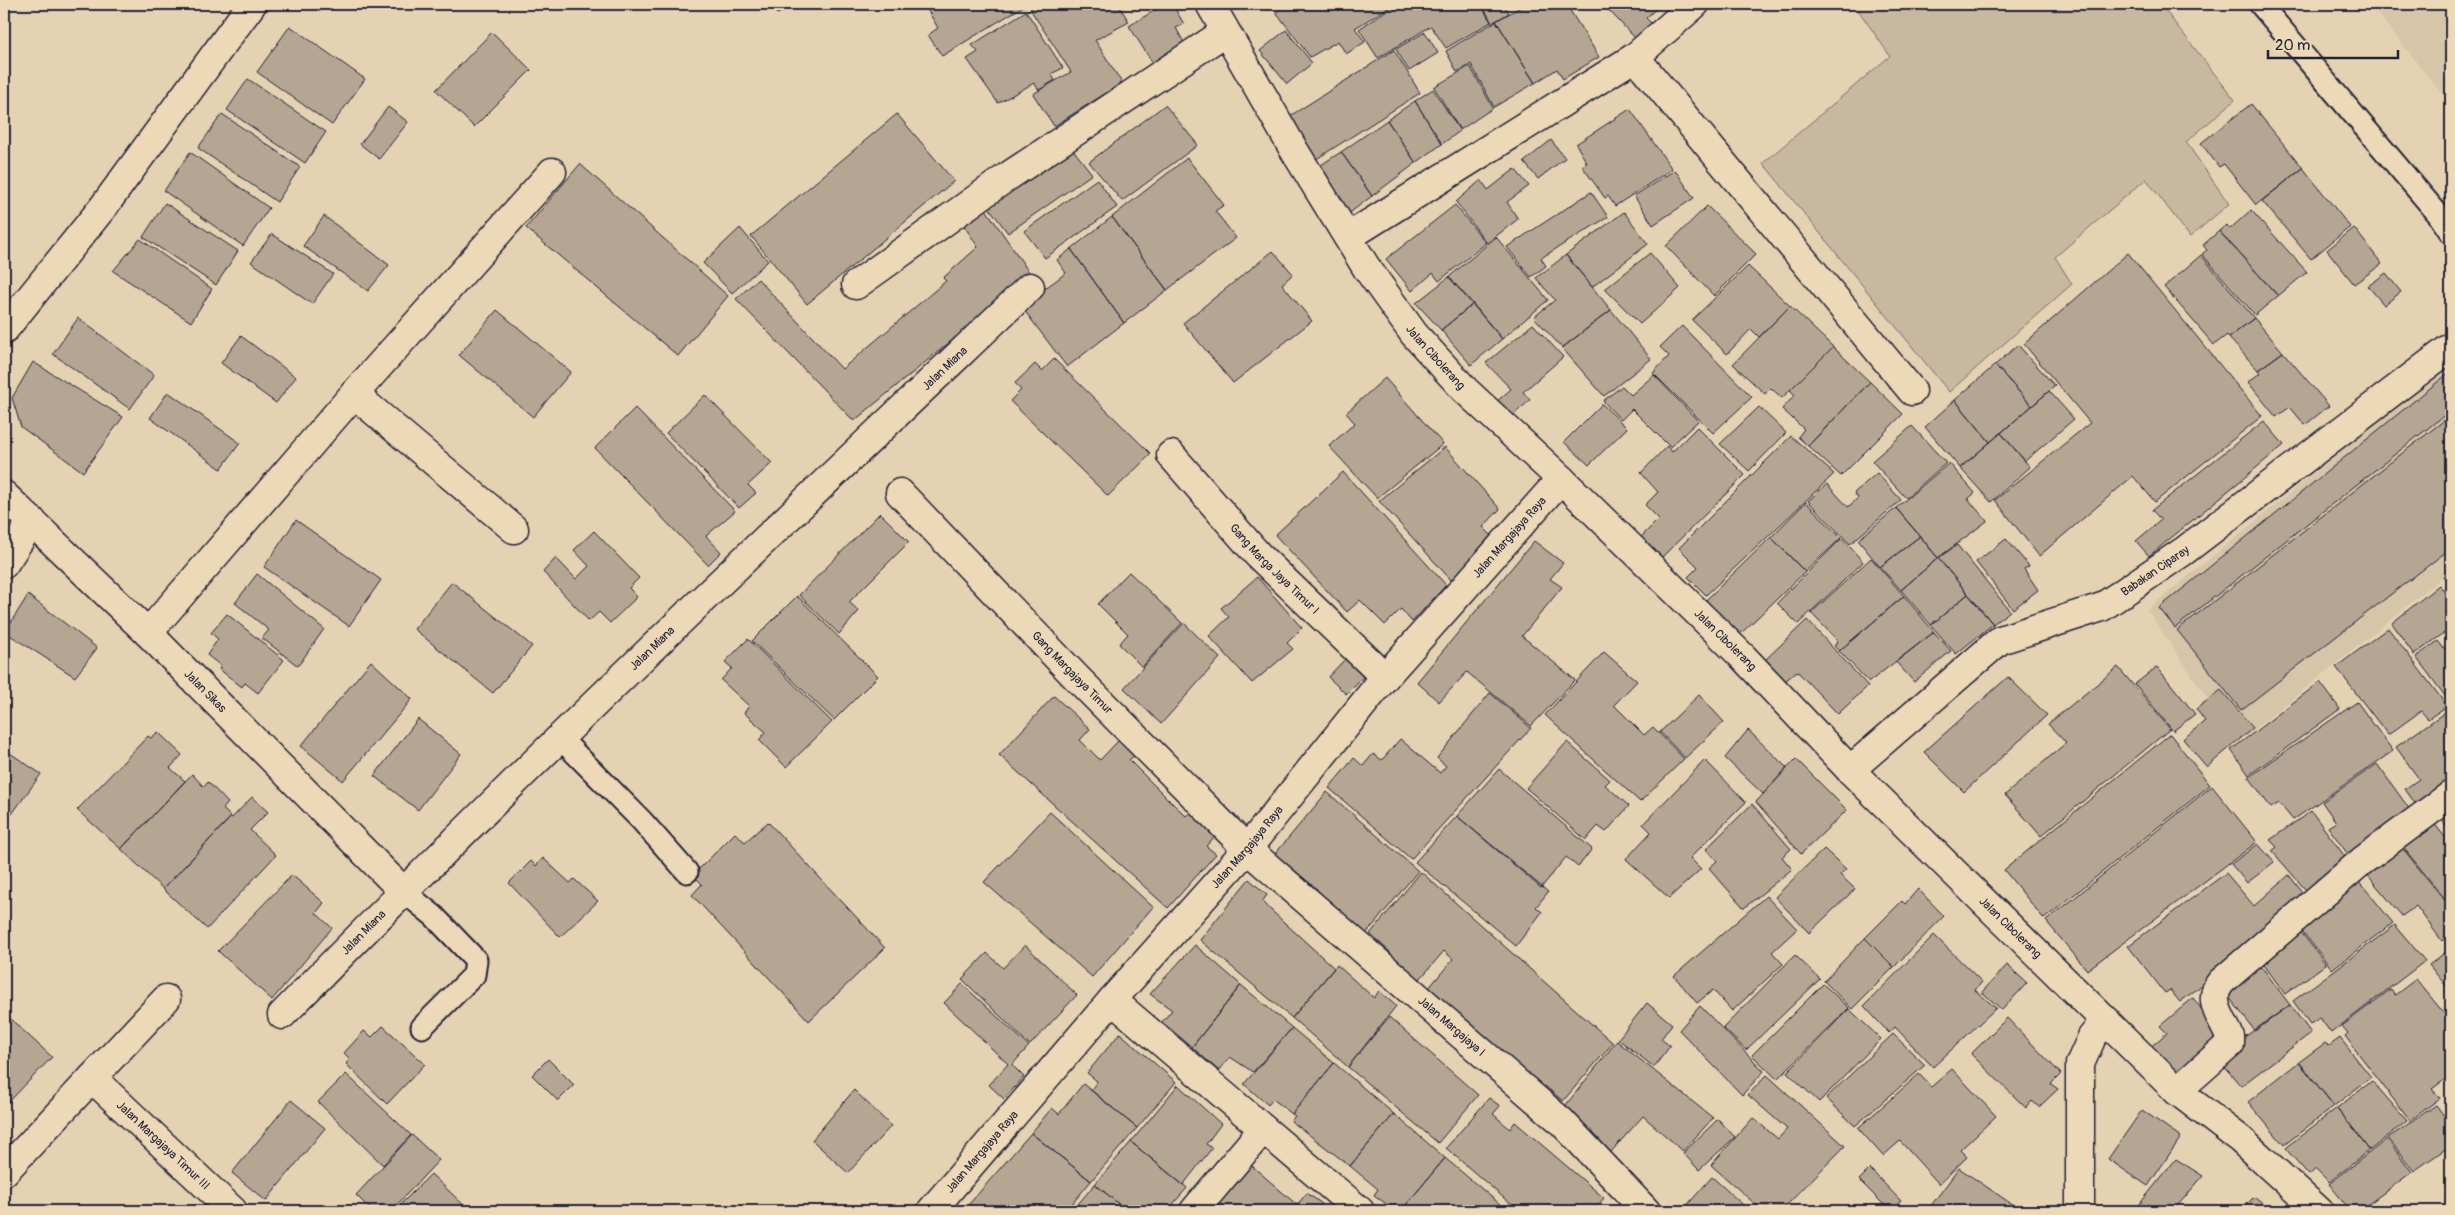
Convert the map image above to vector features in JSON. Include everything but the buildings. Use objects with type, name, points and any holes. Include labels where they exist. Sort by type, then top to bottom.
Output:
[{"type":"street","points":[[4,330],[104,206],[252,4]]},
{"type":"street","name":"Jalan Cibolerang","points":[[1210,4],[1366,267],[1414,334],[1466,390],[1561,479],[1744,658],[1850,770],[2177,1091],[2241,1140],[2319,1211]]},
{"type":"street","points":[[1348,237],[1635,57],[1695,4]]},
{"type":"street","points":[[856,285],[1007,177],[1225,32]]},
{"type":"street","points":[[1635,57],[1912,391]]},
{"type":"street","points":[[148,633],[354,394],[552,172]]},
{"type":"street","name":"Jalan Miana","points":[[282,1015],[403,891],[559,737],[1030,287]]},
{"type":"street","name":"Babakan Ciparay","points":[[1850,770],[2000,640],[2102,607],[2184,551],[2451,347]]},
{"type":"street","points":[[354,394],[514,529]]},
{"type":"street","name":"Gang Marga Jaya Timur I","points":[[1171,455],[1258,555],[1385,677]]},
{"type":"street","name":"Jalan Margajaya Raya","points":[[931,1211],[1112,1000],[1247,849],[1385,677],[1561,479]]},
{"type":"street","name":"Gang Margajaya Timur","points":[[900,493],[1074,675],[1247,849]]},
{"type":"street","name":"Jalan Sikas","points":[[4,494],[148,633],[403,891]]},
{"type":"street","points":[[4,564],[32,521]]},
{"type":"street","points":[[2177,1091],[2230,1044],[2230,1037],[2213,998],[2214,990],[2221,982],[2362,861],[2451,795]]},
{"type":"street","name":"Jalan Margajaya I","points":[[1247,849],[1561,1121],[1646,1211]]},
{"type":"street","points":[[4,1172],[166,999]]},
{"type":"street","points":[[1112,1000],[1360,1211]]},
{"type":"street","points":[[2080,1211],[2080,1064],[2092,1037],[2106,1020]]},
{"type":"street","name":"Jalan Margajaya Timur III","points":[[92,1078],[233,1211]]},
{"type":"street","points":[[1194,1211],[1263,1129]]},
{"type":"lane","points":[[2260,4],[2432,206],[2451,233]]},
{"type":"lane","points":[[559,737],[642,821],[687,872]]},
{"type":"lane","points":[[403,891],[434,916],[476,960],[474,975],[422,1027]]},
{"type":"shaded area","points":[[1854,4],[2160,4],[2235,100],[2186,142],[2229,204],[2190,237],[2146,179],[2055,257],[2072,284],[1949,392],[1763,163],[1890,56]]},
{"type":"shaded area","points":[[2370,4],[2451,4],[2451,105]]},
{"type":"shaded area","points":[[2451,361],[2451,570],[2238,743],[2147,610]]}]
